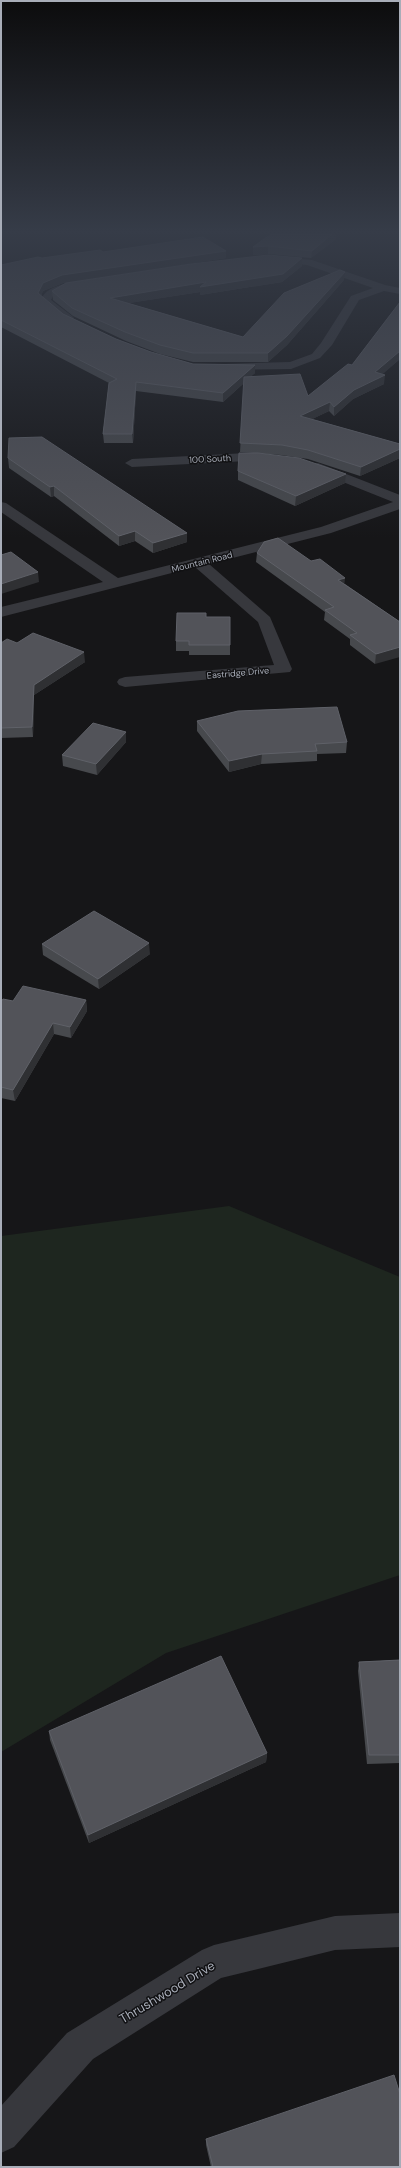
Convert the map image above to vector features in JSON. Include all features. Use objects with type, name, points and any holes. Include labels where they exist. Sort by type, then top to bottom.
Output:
[{"type":"street","points":[[216,367],[254,368],[291,365],[316,356],[326,345],[332,335]]},
{"type":"street","name":"100 South","points":[[132,464],[247,457],[278,460]]},
{"type":"street","points":[[307,465],[321,468],[400,500]]},
{"type":"street","name":"Mountain Road","points":[[1,612],[326,530],[400,504]]},
{"type":"street","points":[[1,506],[115,583]]},
{"type":"street","points":[[8,525],[22,521]]},
{"type":"street","name":"Eastridge Drive","points":[[125,682],[284,669],[265,620],[199,563]]},
{"type":"street","name":"Thrushwood Drive","points":[[1,2134],[80,2046],[214,1962],[335,1934],[400,1930]]},
{"type":"shaded area","points":[[229,1206],[400,1277],[400,1575],[166,1653],[1,1752],[1,1236]]},
{"type":"building","points":[[31,335],[108,335],[151,352],[193,364],[255,365],[223,393],[136,382],[132,434],[103,434],[109,383],[117,379]]},
{"type":"building","points":[[134,335],[237,335],[243,337],[245,335],[288,335],[268,353],[193,353],[160,345]]},
{"type":"building","points":[[375,335],[400,335],[400,351],[375,372],[385,375],[354,390],[334,407],[330,402],[300,416],[400,444],[400,449],[361,467],[308,450],[282,445],[240,443],[244,377],[300,374],[308,396],[348,364],[352,365]]},
{"type":"building","points":[[42,437],[187,533],[153,543],[135,531],[119,536],[54,486],[50,487],[8,458],[9,438]]},
{"type":"building","points":[[239,453],[258,453],[299,458],[346,474],[296,496],[238,471]]},
{"type":"building","points":[[278,538],[311,561],[320,559],[345,578],[338,580],[400,622],[400,647],[376,654],[350,635],[357,633],[325,610],[334,607],[257,553],[264,542]]},
{"type":"building","points":[[11,552],[38,572],[1,584],[1,555]]},
{"type":"building","points":[[177,613],[206,613],[206,617],[230,617],[230,645],[189,645],[189,641],[176,641]]},
{"type":"building","points":[[33,633],[84,652],[34,685],[32,727],[1,728],[1,643],[7,639],[17,643]]},
{"type":"building","points":[[337,707],[347,742],[315,744],[317,751],[262,754],[229,761],[197,721],[238,711]]},
{"type":"building","points":[[93,723],[126,732],[96,764],[62,755]]},
{"type":"building","points":[[94,911],[149,943],[98,979],[42,944]]},
{"type":"building","points":[[23,986],[86,1000],[70,1027],[53,1023],[13,1090],[1,1087],[1,1002],[3,999],[13,1001]]},
{"type":"building","points":[[221,1656],[267,1753],[88,1835],[49,1731]]},
{"type":"building","points":[[400,1660],[400,1755],[369,1755],[359,1662]]},
{"type":"building","points":[[394,2075],[400,2094],[400,2167],[213,2167],[206,2139]]}]
